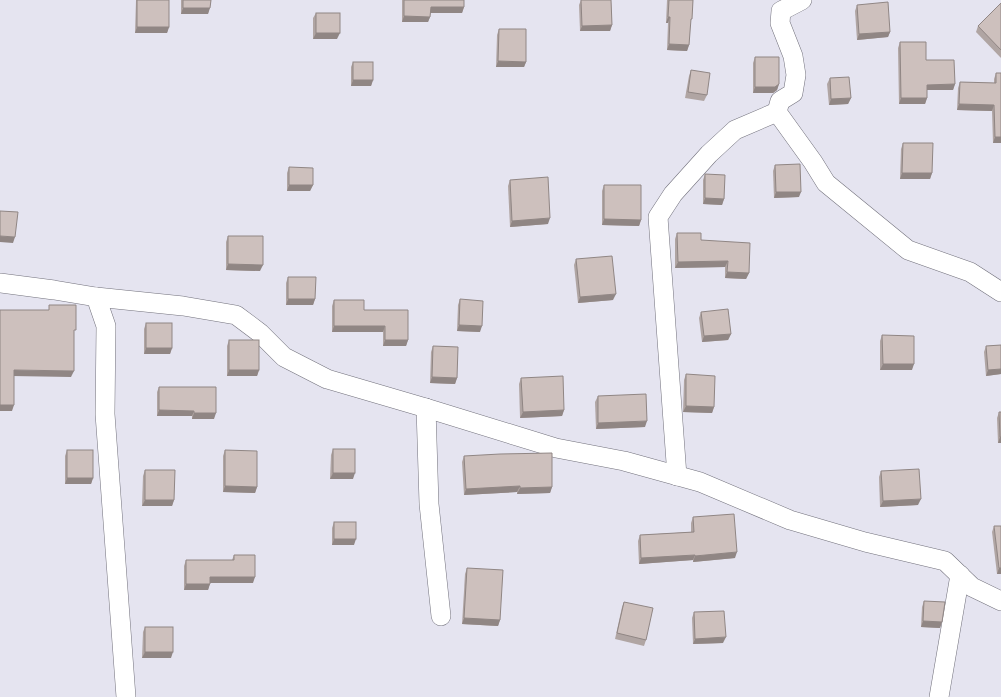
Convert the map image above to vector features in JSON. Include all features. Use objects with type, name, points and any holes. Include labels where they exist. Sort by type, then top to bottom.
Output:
[{"type":"street","points":[[777,112],[780,101],[793,93],[796,75],[793,56],[780,23],[781,11],[802,0]]},
{"type":"street","points":[[777,112],[813,162],[826,183],[908,250],[970,272],[1001,292]]},
{"type":"street","points":[[677,476],[658,217],[673,194],[708,154],[735,130],[777,112]]},
{"type":"street","points":[[0,283],[96,297],[183,306],[236,315],[260,333],[284,357],[327,379],[556,448],[624,461],[700,482],[790,520],[865,542],[945,561],[972,587],[1001,601]]},
{"type":"street","points":[[96,297],[106,326],[105,414],[126,697]]},
{"type":"street","points":[[426,408],[429,504],[441,616]]},
{"type":"street","points":[[939,697],[960,575]]},
{"type":"building","points":[[137,0],[169,0],[169,27],[137,27]]},
{"type":"building","points":[[183,0],[211,0],[210,8],[183,8]]},
{"type":"building","points":[[404,0],[464,0],[464,7],[431,7],[430,17],[404,16]]},
{"type":"building","points":[[581,0],[611,0],[612,25],[582,26]]},
{"type":"building","points":[[669,0],[693,0],[689,45],[669,44]]},
{"type":"building","points":[[888,2],[890,32],[859,34],[857,5]]},
{"type":"building","points":[[1001,3],[1001,50],[978,26]]},
{"type":"building","points":[[316,13],[340,13],[340,33],[316,33]]},
{"type":"building","points":[[499,29],[526,29],[526,62],[498,61]]},
{"type":"building","points":[[900,42],[926,42],[926,60],[954,60],[955,84],[927,85],[927,98],[901,98]]},
{"type":"building","points":[[755,57],[779,57],[779,84],[775,87],[755,87]]},
{"type":"building","points":[[353,62],[373,62],[373,80],[353,80]]},
{"type":"building","points":[[691,70],[710,73],[707,95],[688,92]]},
{"type":"building","points":[[996,73],[1001,73],[1001,137],[995,137],[994,105],[959,104],[960,82],[996,83]]},
{"type":"building","points":[[849,77],[851,98],[831,99],[830,78]]},
{"type":"building","points":[[903,143],[933,143],[932,173],[902,173]]},
{"type":"building","points":[[800,164],[801,192],[776,192],[775,165]]},
{"type":"building","points":[[289,167],[313,168],[313,185],[289,185]]},
{"type":"building","points":[[705,174],[725,175],[724,199],[705,198]]},
{"type":"building","points":[[548,177],[550,218],[512,221],[510,180]]},
{"type":"building","points":[[604,185],[641,185],[641,220],[604,219]]},
{"type":"building","points":[[0,211],[18,212],[15,237],[0,236]]},
{"type":"building","points":[[677,233],[701,233],[701,240],[750,243],[749,273],[727,272],[728,261],[678,262]]},
{"type":"building","points":[[228,236],[263,236],[263,265],[228,264]]},
{"type":"building","points":[[612,256],[616,294],[580,297],[576,259]]},
{"type":"building","points":[[288,277],[316,277],[315,299],[288,299]]},
{"type":"building","points":[[460,299],[483,301],[482,326],[459,325]]},
{"type":"building","points":[[334,300],[364,300],[364,310],[408,310],[408,340],[385,340],[385,326],[334,326]]},
{"type":"building","points":[[49,305],[76,305],[76,330],[74,330],[74,371],[14,370],[14,405],[0,405],[0,310],[49,310]]},
{"type":"building","points":[[728,309],[731,334],[704,336],[701,312]]},
{"type":"building","points":[[146,323],[172,323],[172,348],[146,348]]},
{"type":"building","points":[[882,335],[914,336],[914,364],[883,364]]},
{"type":"building","points":[[229,340],[259,340],[259,370],[229,370]]},
{"type":"building","points":[[1001,345],[1001,369],[988,370],[986,346]]},
{"type":"building","points":[[433,346],[458,347],[457,378],[432,377]]},
{"type":"building","points":[[686,374],[715,376],[714,407],[686,406]]},
{"type":"building","points":[[563,376],[564,410],[523,412],[521,378]]},
{"type":"building","points":[[159,387],[216,387],[216,413],[159,410]]},
{"type":"building","points":[[646,394],[647,421],[598,423],[598,396]]},
{"type":"building","points":[[999,412],[1001,412],[1001,437],[1000,437]]},
{"type":"building","points":[[333,449],[355,449],[355,473],[333,473]]},
{"type":"building","points":[[67,450],[93,450],[93,478],[67,478]]},
{"type":"building","points":[[225,450],[257,451],[257,487],[225,486]]},
{"type":"building","points":[[552,453],[552,487],[520,488],[520,486],[466,489],[464,456]]},
{"type":"building","points":[[919,469],[921,499],[883,501],[881,471]]},
{"type":"building","points":[[145,470],[175,470],[174,500],[145,500]]},
{"type":"building","points":[[734,514],[737,552],[695,556],[641,558],[640,535],[694,532],[693,517]]},
{"type":"building","points":[[334,522],[356,522],[356,539],[334,539]]},
{"type":"building","points":[[994,526],[1001,526],[1001,568],[999,568]]},
{"type":"building","points":[[234,555],[255,555],[255,577],[210,577],[210,584],[186,584],[186,560],[234,560]]},
{"type":"building","points":[[467,568],[503,570],[500,620],[464,618]]},
{"type":"building","points":[[924,601],[945,602],[942,622],[923,621]]},
{"type":"building","points":[[624,602],[653,608],[646,640],[617,633]]},
{"type":"building","points":[[724,611],[726,637],[695,639],[694,612]]},
{"type":"building","points":[[145,627],[173,627],[173,652],[145,652]]}]
